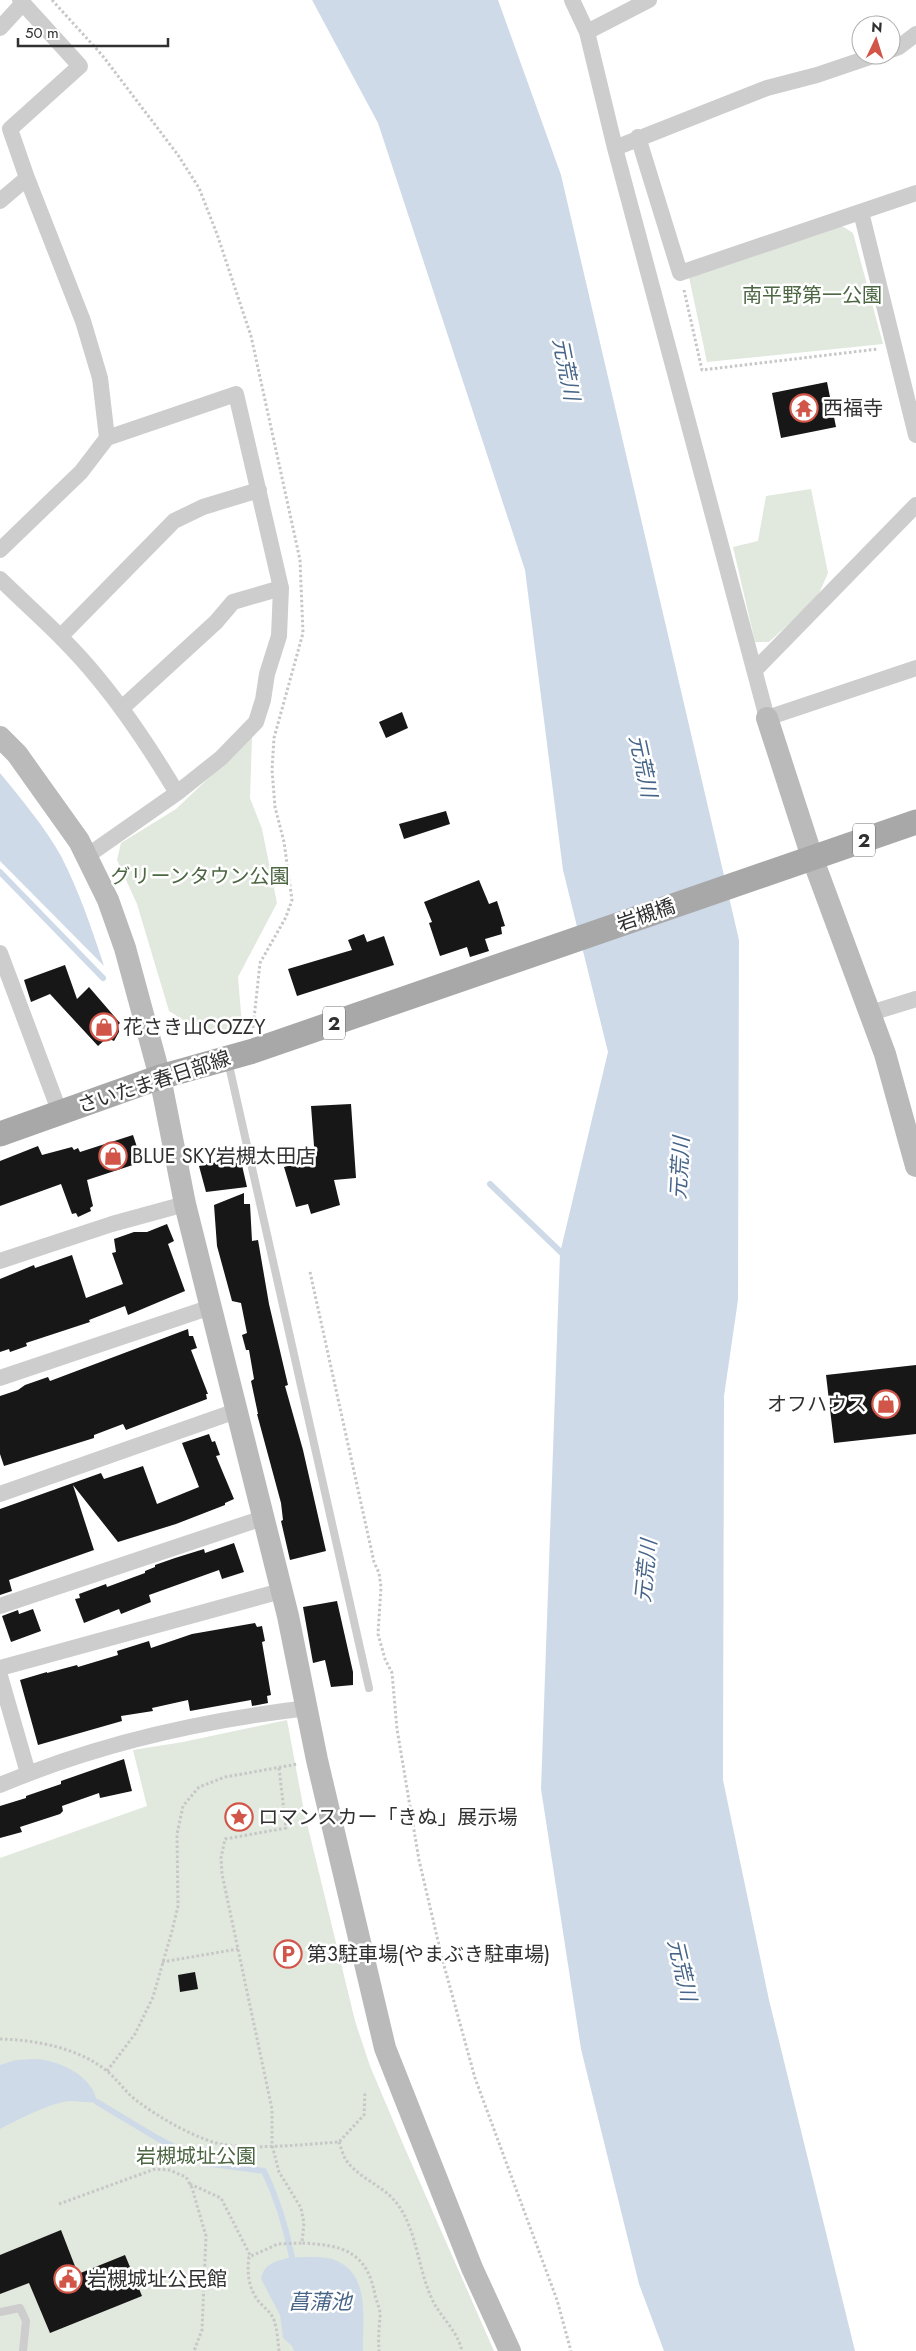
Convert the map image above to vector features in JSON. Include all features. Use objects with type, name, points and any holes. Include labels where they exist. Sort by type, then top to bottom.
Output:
[{"type":"main road","name":"2","points":[[812,857],[916,822]]},
{"type":"main road","name":"岩槻橋","points":[[506,963],[812,857]]},
{"type":"main road","name":"さいたま春日部線","points":[[0,1134],[160,1077],[228,1059],[506,963]]},
{"type":"street","points":[[572,0],[586,32],[615,148],[756,669],[767,718],[812,857],[885,1054],[916,1166]]},
{"type":"street","points":[[586,32],[649,0]]},
{"type":"street","points":[[0,28],[21,2],[80,66],[10,129],[27,178],[83,321],[100,378],[107,438]]},
{"type":"street","points":[[901,45],[916,34]]},
{"type":"street","points":[[615,148],[638,137],[767,88],[817,75],[851,63]]},
{"type":"street","points":[[638,137],[680,273],[916,193]]},
{"type":"street","points":[[0,201],[27,178]]},
{"type":"street","points":[[861,212],[916,435]]},
{"type":"street","points":[[0,550],[81,472],[107,438],[236,394],[281,588],[279,636],[256,722],[221,758],[177,793],[87,856]]},
{"type":"street","points":[[61,636],[174,521],[203,506],[259,490]]},
{"type":"street","points":[[756,669],[916,505]]},
{"type":"street","points":[[0,579],[61,636],[96,676],[122,708],[177,793]]},
{"type":"street","points":[[122,708],[216,622],[233,602],[281,588]]},
{"type":"street","points":[[767,718],[916,668]]},
{"type":"street","points":[[0,737],[17,754],[56,807],[87,856],[108,900],[125,948],[160,1077],[185,1204],[281,1591],[308,1708],[317,1760],[385,2048],[472,2268],[510,2351]]},
{"type":"street","points":[[0,953],[60,1113]]},
{"type":"street","points":[[871,1013],[916,999]]},
{"type":"street","points":[[0,1261],[112,1224],[185,1204]]},
{"type":"street","points":[[0,1378],[211,1308]]},
{"type":"street","points":[[0,1494],[236,1412]]},
{"type":"street","points":[[0,1606],[263,1518]]},
{"type":"street","points":[[0,1668],[281,1591]]},
{"type":"street","points":[[0,1676],[28,1773]]},
{"type":"street","points":[[0,1785],[28,1773],[122,1744],[170,1732],[261,1714],[308,1708]]},
{"type":"lane","points":[[228,1059],[370,1688]]},
{"type":"lane","points":[[0,2312],[20,2308],[26,2321],[23,2351]]},
{"type":"path","points":[[680,273],[702,370],[894,348]]},
{"type":"path","points":[[310,1272],[374,1562],[379,1573],[381,1587],[378,1634],[385,1659],[392,1673],[398,1738],[420,1860],[442,1958],[475,2078],[557,2300],[571,2351]]},
{"type":"path","points":[[107,2071],[135,2034],[153,1997],[178,1906],[177,1834],[183,1806],[199,1787],[225,1777],[317,1760]]},
{"type":"path","points":[[279,1768],[286,1828],[225,1839],[221,1858],[222,1874],[272,2109],[272,2146],[279,2172],[301,2208],[304,2223],[302,2243]]},
{"type":"path","points":[[162,1962],[238,1949]]},
{"type":"path","points":[[0,2039],[49,2044],[77,2054],[107,2071],[136,2100],[174,2125],[212,2142],[245,2146],[338,2142],[364,2115],[365,2091]]},
{"type":"path","points":[[338,2142],[347,2161],[365,2178],[382,2188],[397,2203],[406,2217],[425,2285],[435,2305],[452,2330],[462,2351]]},
{"type":"path","points":[[59,2204],[155,2169],[169,2170],[186,2177],[206,2236],[202,2330],[194,2351]]},
{"type":"path","points":[[189,2184],[221,2198],[251,2256],[247,2272],[250,2285],[257,2300],[268,2309],[274,2321],[279,2351]]},
{"type":"path","points":[[251,2256],[285,2244],[296,2243],[338,2247],[356,2256],[364,2263],[373,2285],[381,2315],[377,2336],[379,2351]]},
{"type":"green space","name":"南平野第一公園","points":[[842,226],[853,233],[883,344],[707,362],[689,277]]},
{"type":"green space","points":[[811,489],[828,573],[817,598],[769,642],[755,642],[733,547],[758,541],[766,496]]},
{"type":"green space","name":"グリーンタウン公園","points":[[252,737],[250,798],[262,829],[277,903],[238,977],[242,1025],[209,1036],[169,1011],[137,904],[117,860],[121,843],[176,809]]},
{"type":"green space","name":"岩槻城址公園","points":[[287,1720],[304,1811],[355,2021],[370,2066],[494,2351],[0,2351],[0,1858],[147,1806],[133,1750],[183,1742]]},
{"type":"water","name":"元荒川","points":[[312,0],[498,0],[561,175],[739,940],[738,1300],[724,1396],[723,1780],[769,2000],[855,2351],[664,2351],[639,2284],[581,2049],[541,1789],[560,1253],[608,1052],[563,870],[525,570],[378,123]]},
{"type":"water","points":[[0,773],[40,824],[61,856],[90,924],[104,966],[0,861]]},
{"type":"water","points":[[41,2059],[69,2069],[84,2079],[90,2086],[97,2102],[63,2102],[35,2112],[0,2129],[0,2065],[16,2060]]},
{"type":"water","name":"菖蒲池","points":[[292,2257],[332,2259],[348,2268],[355,2277],[360,2288],[362,2300],[363,2351],[294,2351],[292,2346],[283,2338],[280,2315],[261,2279],[268,2266]]},
{"type":"building","points":[[827,382],[836,427],[781,438],[772,393]]},
{"type":"building","points":[[402,712],[408,728],[386,738],[379,722]]},
{"type":"building","points":[[446,811],[450,824],[404,839],[399,824]]},
{"type":"building","points":[[479,880],[489,904],[497,901],[505,926],[501,927],[502,934],[485,939],[489,951],[470,957],[467,947],[440,956],[429,923],[432,922],[424,902]]},
{"type":"building","points":[[364,934],[367,942],[384,936],[394,965],[297,996],[288,969],[352,950],[348,940]]},
{"type":"building","points":[[65,965],[77,999],[89,987],[120,1023],[118,1025],[119,1032],[114,1041],[107,1038],[98,1046],[50,994],[31,1002],[24,980]]},
{"type":"building","points":[[351,1104],[356,1178],[334,1180],[340,1205],[311,1214],[308,1204],[296,1207],[284,1167],[315,1159],[311,1106]]},
{"type":"building","points":[[133,1135],[142,1162],[87,1180],[93,1206],[90,1208],[91,1211],[78,1217],[76,1213],[72,1214],[61,1184],[0,1206],[0,1161],[38,1146],[42,1155],[72,1147],[74,1150],[78,1148],[80,1152]]},
{"type":"building","points":[[237,1157],[238,1161],[241,1161],[247,1187],[206,1192],[199,1166]]},
{"type":"building","points":[[244,1193],[244,1204],[250,1204],[252,1241],[258,1240],[269,1304],[288,1385],[285,1386],[303,1450],[326,1551],[290,1560],[281,1521],[283,1520],[281,1503],[257,1414],[251,1381],[254,1379],[249,1350],[246,1350],[242,1335],[247,1333],[241,1303],[232,1301],[217,1246],[214,1205]]},
{"type":"building","points":[[167,1224],[174,1241],[168,1244],[185,1291],[128,1315],[125,1306],[89,1320],[90,1322],[26,1343],[27,1346],[10,1352],[9,1349],[0,1352],[0,1279],[34,1265],[35,1268],[72,1255],[86,1298],[123,1284],[112,1253],[116,1252],[114,1239],[134,1232],[147,1232]]},
{"type":"building","points":[[188,1329],[189,1336],[193,1336],[197,1348],[191,1350],[208,1394],[206,1394],[207,1399],[126,1430],[123,1424],[94,1435],[94,1438],[4,1466],[0,1454],[0,1396],[48,1377],[50,1381]]},
{"type":"building","points":[[916,1365],[916,1434],[834,1443],[826,1375]]},
{"type":"building","points":[[209,1434],[212,1442],[215,1441],[220,1455],[216,1456],[234,1499],[225,1503],[225,1505],[176,1524],[118,1542],[73,1485],[94,1550],[9,1580],[12,1591],[0,1595],[0,1509],[101,1473],[104,1479],[143,1466],[157,1504],[199,1487],[182,1443]]},
{"type":"building","points":[[234,1543],[244,1572],[222,1579],[219,1570],[149,1595],[151,1602],[121,1614],[119,1609],[84,1623],[75,1599],[80,1598],[79,1594],[106,1584],[107,1587],[145,1573],[145,1571],[155,1567],[155,1565],[175,1558],[204,1549],[205,1553]]},
{"type":"building","points":[[337,1601],[353,1672],[353,1685],[331,1687],[325,1660],[313,1663],[303,1607]]},
{"type":"building","points":[[33,1609],[41,1631],[11,1642],[2,1616],[18,1610],[19,1614]]},
{"type":"building","points":[[255,1623],[257,1627],[262,1626],[265,1641],[262,1642],[271,1695],[267,1696],[268,1703],[252,1706],[251,1700],[190,1711],[188,1700],[152,1708],[153,1711],[121,1716],[122,1721],[38,1745],[20,1680],[77,1665],[78,1667],[118,1655],[117,1651],[149,1641],[151,1648],[192,1634]]},
{"type":"building","points":[[124,1759],[132,1791],[100,1798],[99,1793],[62,1806],[63,1811],[60,1814],[20,1827],[22,1832],[0,1838],[0,1806],[61,1784],[61,1781]]},
{"type":"building","points":[[195,1972],[198,1989],[180,1992],[178,1975]]},
{"type":"building","name":"岩槻城址公民館","points":[[61,2230],[78,2274],[125,2255],[142,2296],[50,2333],[29,2283],[0,2294],[0,2255]]},
{"type":"waterway","points":[[0,872],[103,978]]},
{"type":"waterway","points":[[490,1184],[567,1258]]},
{"type":"waterway","points":[[97,2102],[157,2138],[204,2163],[264,2171],[281,2213],[292,2257]]},
{"type":"place","name":"西福寺","points":[[804,408]]},
{"type":"place","name":"花さき山COZZY","points":[[104,1027]]},
{"type":"place","name":"BLUE SKY岩槻太田店","points":[[113,1156]]},
{"type":"place","name":"オフハウス","points":[[886,1404]]},
{"type":"place","name":"ロマンスカー「きぬ」展示場","points":[[239,1817]]},
{"type":"place","name":"第3駐車場(やまぶき駐車場)","points":[[288,1954]]},
{"type":"place","name":"岩槻城址公民館","points":[[68,2279]]}]
